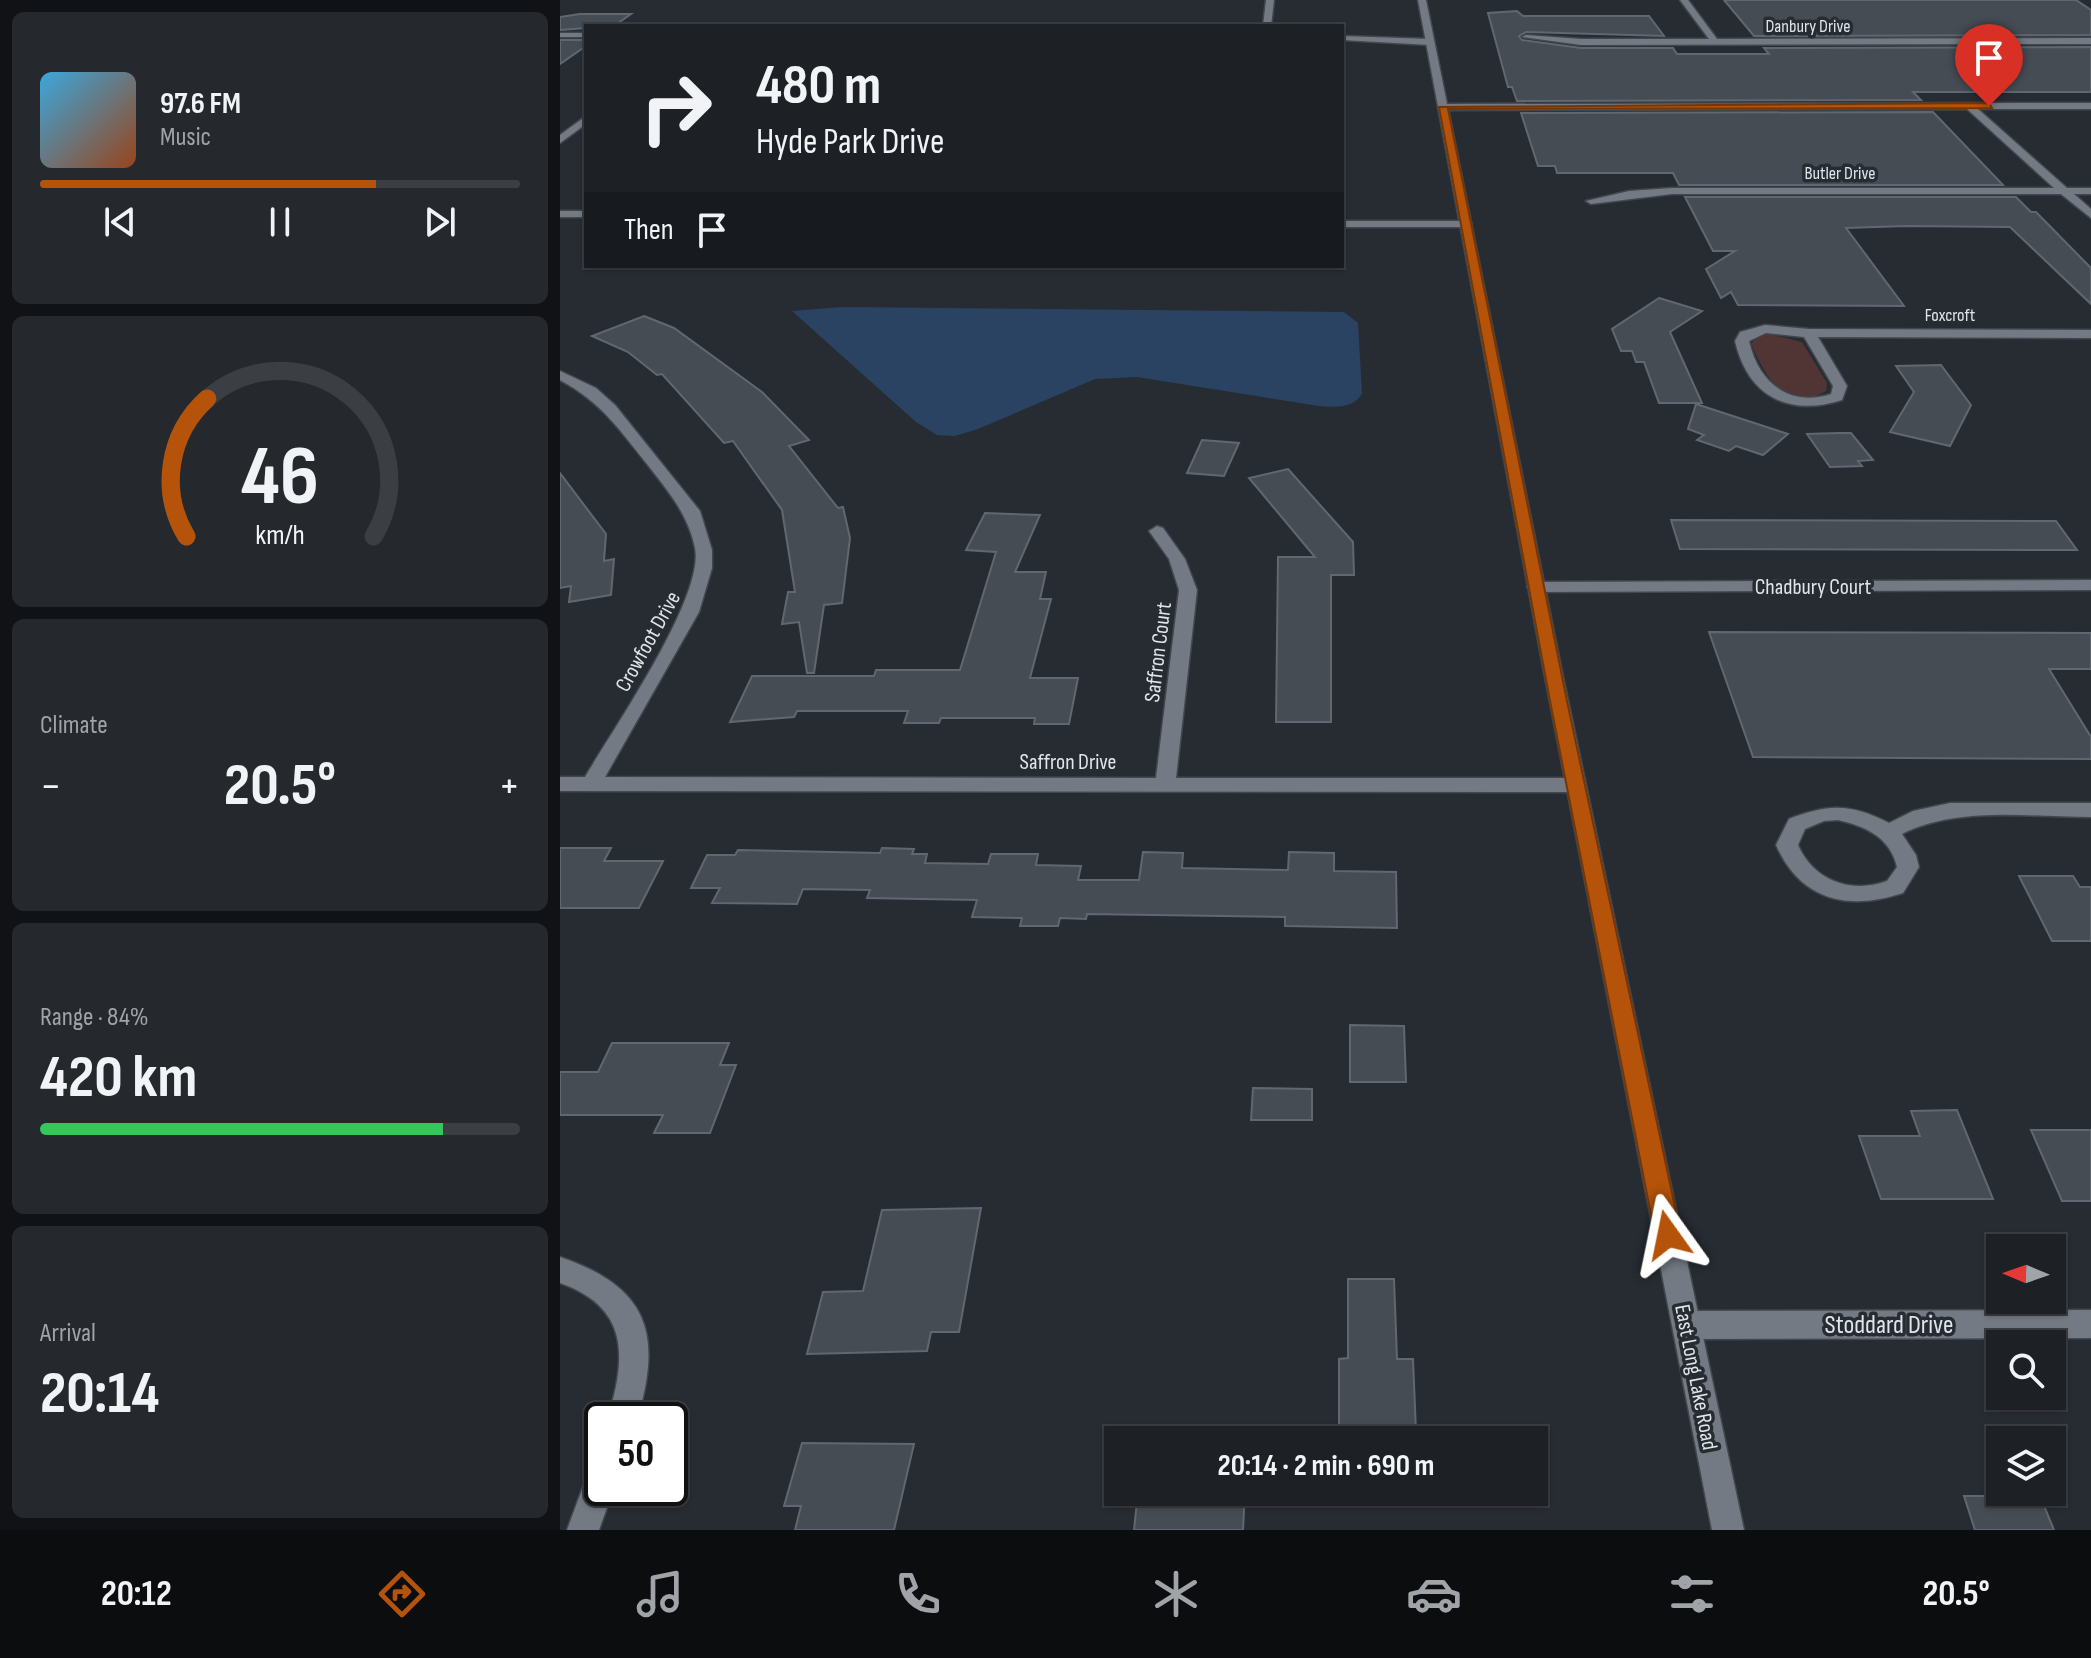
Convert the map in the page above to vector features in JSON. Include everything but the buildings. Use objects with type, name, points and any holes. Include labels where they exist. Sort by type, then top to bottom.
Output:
[{"type":"street","points":[[1267,24],[1270,0]]},
{"type":"street","name":"East Long Lake Road","points":[[1422,0],[1575,785],[1728,1530]]},
{"type":"street","points":[[1684,0],[1715,42]]},
{"type":"street","points":[[560,35],[584,35]]},
{"type":"street","points":[[1344,36],[1429,38]]},
{"type":"street","name":"Danbury Drive","points":[[1526,37],[1581,42],[2091,41]]},
{"type":"street","points":[[1969,106],[2091,215]]},
{"type":"street","points":[[1443,107],[2091,106]]},
{"type":"street","points":[[560,140],[584,121]]},
{"type":"street","name":"Butler Drive","points":[[1591,201],[1672,191],[2091,191]]},
{"type":"street","points":[[560,214],[584,214]]},
{"type":"street","points":[[1344,224],[1466,224]]},
{"type":"street","name":"Foxcroft","points":[[1809,333],[1841,392],[1829,400],[1806,403],[1768,393],[1760,384],[1742,346],[1745,335],[1765,329],[1809,333],[2091,334]]},
{"type":"street","name":"Crowfoot Drive","points":[[560,375],[591,391],[610,408],[692,511],[704,550],[704,568],[690,612],[591,784]]},
{"type":"street","name":"Saffron Court","points":[[1157,531],[1177,559],[1188,590],[1165,786]]},
{"type":"street","name":"Chadbury Court","points":[[1536,587],[2091,585]]},
{"type":"street","name":"Saffron Drive","points":[[560,784],[1575,785]]},
{"type":"street","points":[[1888,832],[1920,816],[1950,810],[2091,810]]},
{"type":"street","points":[[1822,814],[1856,816],[1888,832],[1906,855],[1904,878],[1895,887],[1865,896],[1829,889],[1812,880],[1799,869],[1787,845],[1796,824],[1822,814]]},
{"type":"street","points":[[560,1270],[596,1282],[623,1309],[634,1340],[636,1362],[626,1402]]},
{"type":"street","name":"Stoddard Drive","points":[[1687,1325],[2091,1324]]},
{"type":"street","points":[[583,1530],[591,1506]]},
{"type":"shaded area","points":[[1769,334],[1802,342],[1827,383],[1826,391],[1799,398],[1778,388],[1751,344],[1757,337]]},
{"type":"water","points":[[842,307],[1344,312],[1358,323],[1362,394],[1348,405],[1337,407],[1137,377],[1095,379],[978,429],[955,436],[937,435],[916,422],[792,311]]},
{"type":"route","points":[[1668,1235],[1558,701],[1443,107],[1989,106]]}]
